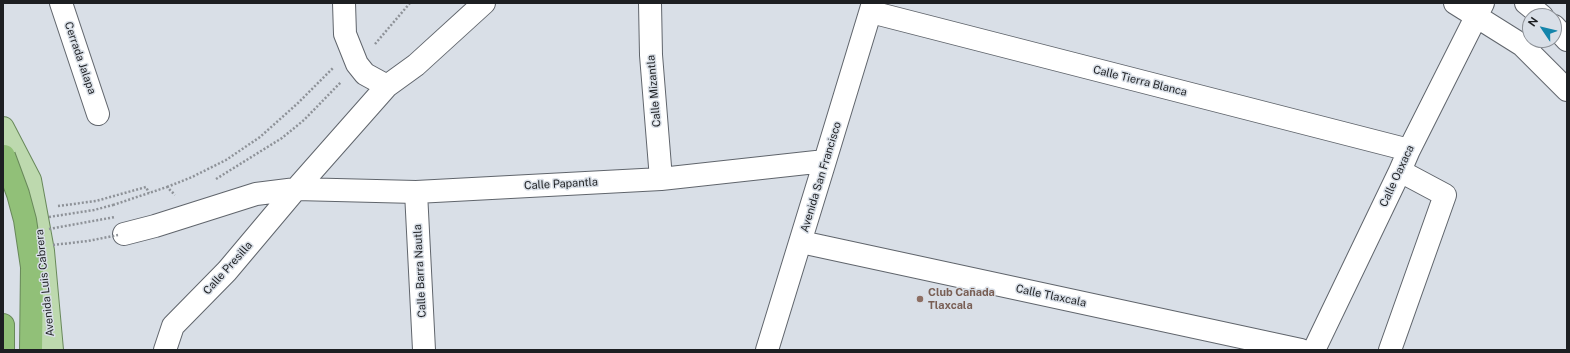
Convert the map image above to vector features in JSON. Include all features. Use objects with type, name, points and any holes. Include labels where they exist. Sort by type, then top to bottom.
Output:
[{"type":"highway","points":[[3,153],[18,194],[25,220],[32,267],[31,350]]},
{"type":"highway","points":[[3,325],[3,350]]},
{"type":"main road","name":"Avenida Luis Cabrera","points":[[3,128],[30,180],[39,214],[44,251],[52,350]]},
{"type":"street","name":"Cerrada Jalapa","points":[[61,3],[98,114]]},
{"type":"street","points":[[344,3],[345,34],[357,64],[365,74],[387,86],[416,65],[484,3]]},
{"type":"street","name":"Calle Mizantla","points":[[650,3],[651,55],[661,179]]},
{"type":"street","points":[[1455,3],[1480,10],[1522,45],[1567,90]]},
{"type":"street","name":"Calle Tierra Blanca","points":[[872,7],[1409,150]]},
{"type":"street","name":"Avenida San Francisco","points":[[766,350],[801,242],[872,7]]},
{"type":"street","name":"Calle Oaxaca","points":[[1314,350],[1400,172],[1409,150],[1480,10]]},
{"type":"street","name":"Calle Presilla","points":[[165,350],[173,326],[227,271],[296,189],[387,86]]},
{"type":"street","name":"Calle Papantla","points":[[119,225],[155,226],[256,194],[296,189],[416,192],[661,179],[825,162]]},
{"type":"street","points":[[1390,350],[1445,195],[1400,172]]},
{"type":"street","name":"Calle Barra Nautla","points":[[416,192],[424,350]]},
{"type":"street","name":"Calle Tlaxcala","points":[[801,242],[1301,350]]},
{"type":"path","points":[[378,40],[410,3]]},
{"type":"path","points":[[39,214],[82,212],[113,205],[167,187],[192,177],[226,160],[260,137],[328,74],[350,47]]},
{"type":"path","points":[[212,181],[249,160],[282,138],[304,120],[331,93]]},
{"type":"path","points":[[39,214],[96,201],[146,187],[149,193]]},
{"type":"path","points":[[167,187],[178,197],[172,199]]},
{"type":"path","points":[[44,230],[119,225]]},
{"type":"path","points":[[50,245],[88,241],[119,225]]},
{"type":"place","name":"Club Cañada Tlaxcala","points":[[920,299]]}]
